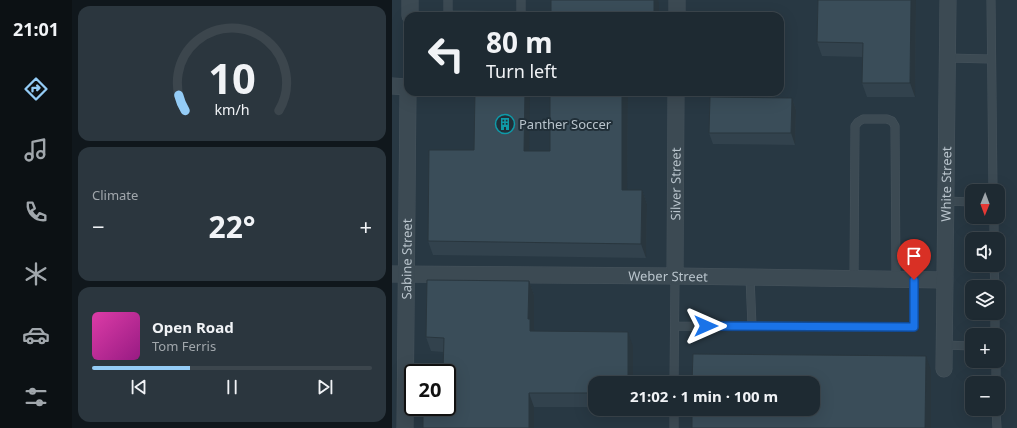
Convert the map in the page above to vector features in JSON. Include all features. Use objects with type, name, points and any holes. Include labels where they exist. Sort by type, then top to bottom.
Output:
[{"type":"street","points":[[410,0],[410,12]]},
{"type":"street","points":[[677,0],[677,12]]},
{"type":"street","name":"White Street","points":[[944,369],[948,0]]},
{"type":"street","points":[[392,86],[404,86]]},
{"type":"street","name":"Sabine Street","points":[[405,428],[399,274],[408,96]]},
{"type":"street","name":"Silver Street","points":[[675,276],[676,96]]},
{"type":"street","name":"Weber Street","points":[[399,274],[944,280]]},
{"type":"lane","points":[[448,0],[448,12]]},
{"type":"lane","points":[[521,0],[521,12]]},
{"type":"lane","points":[[991,0],[993,184]]},
{"type":"lane","points":[[947,58],[991,58]]},
{"type":"lane","points":[[854,279],[855,126],[863,119],[887,119],[892,121],[895,126],[896,279]]},
{"type":"lane","points":[[946,201],[965,202]]},
{"type":"lane","points":[[674,376],[675,276]]},
{"type":"lane","points":[[750,277],[752,326]]},
{"type":"lane","points":[[675,326],[914,327],[914,280]]},
{"type":"lane","points":[[944,345],[965,346]]},
{"type":"lane","points":[[674,416],[674,428]]},
{"type":"lane","points":[[996,416],[997,428]]},
{"type":"building","points":[[551,0],[654,0],[654,12],[551,12]]},
{"type":"building","points":[[818,0],[911,0],[910,83],[862,83],[863,43],[817,42]]},
{"type":"building","points":[[475,96],[525,96],[524,151],[550,151],[550,96],[622,96],[622,190],[642,190],[641,244],[428,241],[429,150],[474,150]]},
{"type":"building","points":[[710,97],[792,98],[791,133],[709,133]]},
{"type":"building","points":[[427,280],[529,281],[528,319],[530,319],[530,331],[628,332],[628,376],[588,376],[588,393],[529,393],[529,428],[423,428],[423,416],[456,416],[456,364],[443,364],[444,338],[426,337]]},
{"type":"building","points":[[693,354],[926,356],[925,428],[692,428],[692,416],[820,416],[820,376],[692,376]]},
{"type":"place","name":"Panther Soccer","points":[[505,124]]},
{"type":"route","points":[[706,326],[914,327],[914,280]]}]
